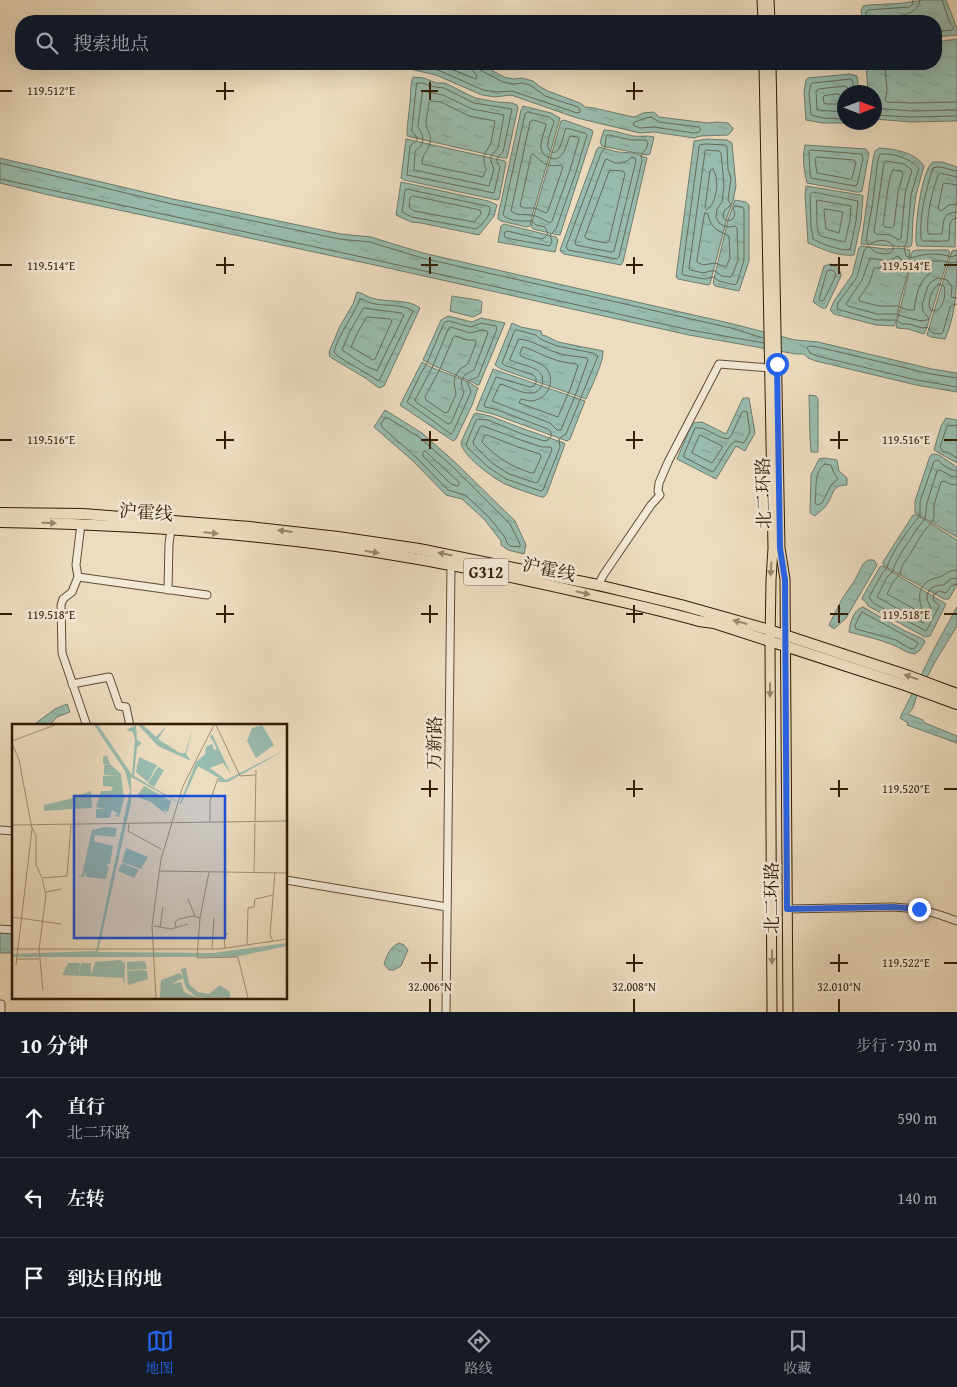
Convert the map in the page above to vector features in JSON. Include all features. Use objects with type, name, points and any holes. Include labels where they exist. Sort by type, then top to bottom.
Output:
[{"type":"highway","name":"沪霍线","points":[[0,513],[82,519],[240,526],[338,537],[419,549],[598,585],[681,605],[770,630],[785,640],[957,704]]},
{"type":"highway","name":"沪霍线","points":[[0,522],[82,519],[336,546],[451,565],[534,581],[714,623],[770,641],[785,640],[909,676],[957,694]]},
{"type":"main road","points":[[762,0],[763,15]]},
{"type":"main road","points":[[769,0],[770,15]]},
{"type":"main road","name":"北二环路","points":[[764,70],[772,321]]},
{"type":"main road","name":"北二环路","points":[[770,70],[773,548],[770,630],[772,1012]]},
{"type":"main road","name":"北二环路","points":[[772,365],[780,548],[785,580],[788,1012]]},
{"type":"main road","points":[[771,910],[787,909]]},
{"type":"street","points":[[598,585],[651,505],[660,495],[658,491],[659,484],[665,469],[719,364],[772,365]]},
{"type":"street","points":[[82,519],[76,565],[78,577],[72,592],[63,599],[61,604],[62,654],[86,724]]},
{"type":"street","points":[[168,590],[171,529]]},
{"type":"street","name":"万新路","points":[[446,1012],[451,565]]},
{"type":"street","points":[[78,577],[207,595]]},
{"type":"street","points":[[72,684],[109,677],[119,706],[126,707],[130,724]]},
{"type":"street","points":[[288,880],[447,907]]},
{"type":"street","points":[[787,909],[893,907],[919,909],[957,921]]},
{"type":"street","points":[[0,1004],[1,1012]]},
{"type":"water","points":[[946,0],[957,28],[957,35],[942,36],[942,15],[862,15],[863,6]]},
{"type":"water","points":[[957,39],[957,121],[910,122],[882,120],[882,85],[868,85],[866,70],[942,70],[942,41]]},
{"type":"water","points":[[414,70],[491,70],[504,77],[533,81],[548,91],[580,103],[585,107],[633,117],[643,113],[654,112],[659,117],[708,123],[728,123],[733,128],[728,135],[694,138],[654,132],[640,133],[577,118],[511,95],[495,97],[482,95],[436,75]]},
{"type":"water","points":[[850,74],[857,76],[858,85],[837,85],[837,123],[806,120],[804,92],[808,78]]},
{"type":"water","points":[[413,77],[424,78],[436,83],[445,83],[475,98],[517,105],[518,108],[507,158],[407,136]]},
{"type":"water","points":[[523,106],[551,113],[560,118],[530,226],[527,227],[498,219]]},
{"type":"water","points":[[564,120],[593,132],[560,235],[558,235],[533,229],[531,226],[561,121]]},
{"type":"water","points":[[604,130],[633,136],[654,137],[650,154],[602,146],[600,142]]},
{"type":"water","points":[[406,139],[505,161],[499,199],[404,180],[401,178]]},
{"type":"water","points":[[707,139],[727,140],[732,143],[736,186],[710,284],[708,285],[676,277],[694,141]]},
{"type":"water","points":[[805,145],[866,149],[869,153],[862,191],[856,192],[807,183],[804,164]]},
{"type":"water","points":[[599,147],[618,152],[633,153],[647,158],[621,265],[564,254],[560,250]]},
{"type":"water","points":[[879,148],[910,154],[924,166],[916,195],[912,243],[909,247],[861,244],[873,159],[875,151]]},
{"type":"water","points":[[0,158],[173,199],[341,234],[371,237],[423,253],[795,340],[818,342],[932,369],[957,373],[957,392],[916,385],[816,361],[804,354],[689,335],[49,195],[0,183]]},
{"type":"water","points":[[933,162],[942,162],[957,167],[955,247],[917,246],[916,234],[922,187],[925,176]]},
{"type":"water","points":[[401,182],[488,201],[497,205],[494,216],[479,235],[411,222],[396,215]]},
{"type":"water","points":[[806,186],[863,196],[861,221],[854,255],[837,254],[808,243]]},
{"type":"water","points":[[735,200],[746,202],[749,205],[749,261],[739,291],[715,286],[713,283],[728,220]]},
{"type":"water","points":[[504,224],[556,237],[558,240],[555,252],[498,242],[501,226]]},
{"type":"water","points":[[861,246],[910,250],[907,275],[894,326],[876,325],[834,314],[830,310],[852,275]]},
{"type":"water","points":[[917,250],[948,250],[950,252],[924,334],[897,328],[896,326],[908,276],[911,254]]},
{"type":"water","points":[[957,250],[956,296],[949,329],[945,339],[931,337],[927,335],[952,251]]},
{"type":"water","points":[[831,264],[839,270],[841,276],[826,308],[822,308],[813,302],[824,266]]},
{"type":"water","points":[[357,292],[378,299],[409,303],[420,308],[384,386],[379,388],[330,357],[329,352]]},
{"type":"water","points":[[452,296],[482,302],[481,313],[473,317],[450,311]]},
{"type":"water","points":[[448,316],[472,322],[481,318],[505,323],[479,385],[423,360],[441,320]]},
{"type":"water","points":[[512,323],[541,331],[542,335],[558,342],[603,351],[599,368],[586,399],[501,369],[495,365]]},
{"type":"water","points":[[422,362],[478,388],[456,439],[453,441],[400,405]]},
{"type":"water","points":[[493,369],[585,401],[570,439],[567,441],[493,414],[476,410]]},
{"type":"water","points":[[809,395],[816,396],[818,399],[818,452],[811,452]]},
{"type":"water","points":[[743,398],[749,398],[755,433],[745,451],[736,446],[716,479],[677,459],[692,423],[702,422],[726,434]]},
{"type":"water","points":[[385,410],[422,433],[457,464],[515,521],[526,545],[524,554],[508,550],[501,545],[501,541],[484,519],[462,499],[446,495],[413,461],[374,427]]},
{"type":"water","points":[[476,413],[490,416],[565,444],[544,497],[505,484],[478,466],[466,453],[461,442]]},
{"type":"water","points":[[946,418],[957,420],[957,463],[934,450],[941,426]]},
{"type":"water","points":[[933,454],[939,455],[957,467],[957,537],[915,513],[915,501],[930,456]]},
{"type":"water","points":[[819,459],[837,460],[839,471],[847,478],[847,485],[835,489],[828,503],[815,516],[810,513],[811,475]]},
{"type":"water","points":[[913,515],[917,515],[957,540],[957,585],[949,599],[944,599],[883,564]]},
{"type":"water","points":[[868,560],[874,560],[877,565],[846,618],[834,629],[829,625],[863,564]]},
{"type":"water","points":[[882,566],[946,604],[930,636],[925,637],[868,606],[862,599]]},
{"type":"water","points":[[863,607],[923,639],[925,642],[920,650],[915,654],[906,652],[882,641],[849,632],[854,614]]},
{"type":"water","points":[[957,607],[957,626],[935,662],[916,698],[913,708],[908,714],[957,736],[957,743],[907,725],[908,723],[900,718]]},
{"type":"water","points":[[67,704],[70,712],[57,717],[51,724],[35,724],[55,709]]},
{"type":"water","points":[[0,931],[12,932],[12,953],[0,953]]},
{"type":"water","points":[[399,943],[408,950],[401,966],[394,970],[389,970],[384,964],[385,961],[391,949]]},
{"type":"route","points":[[777,364],[780,548],[785,580],[787,909],[893,907],[919,909]]}]
